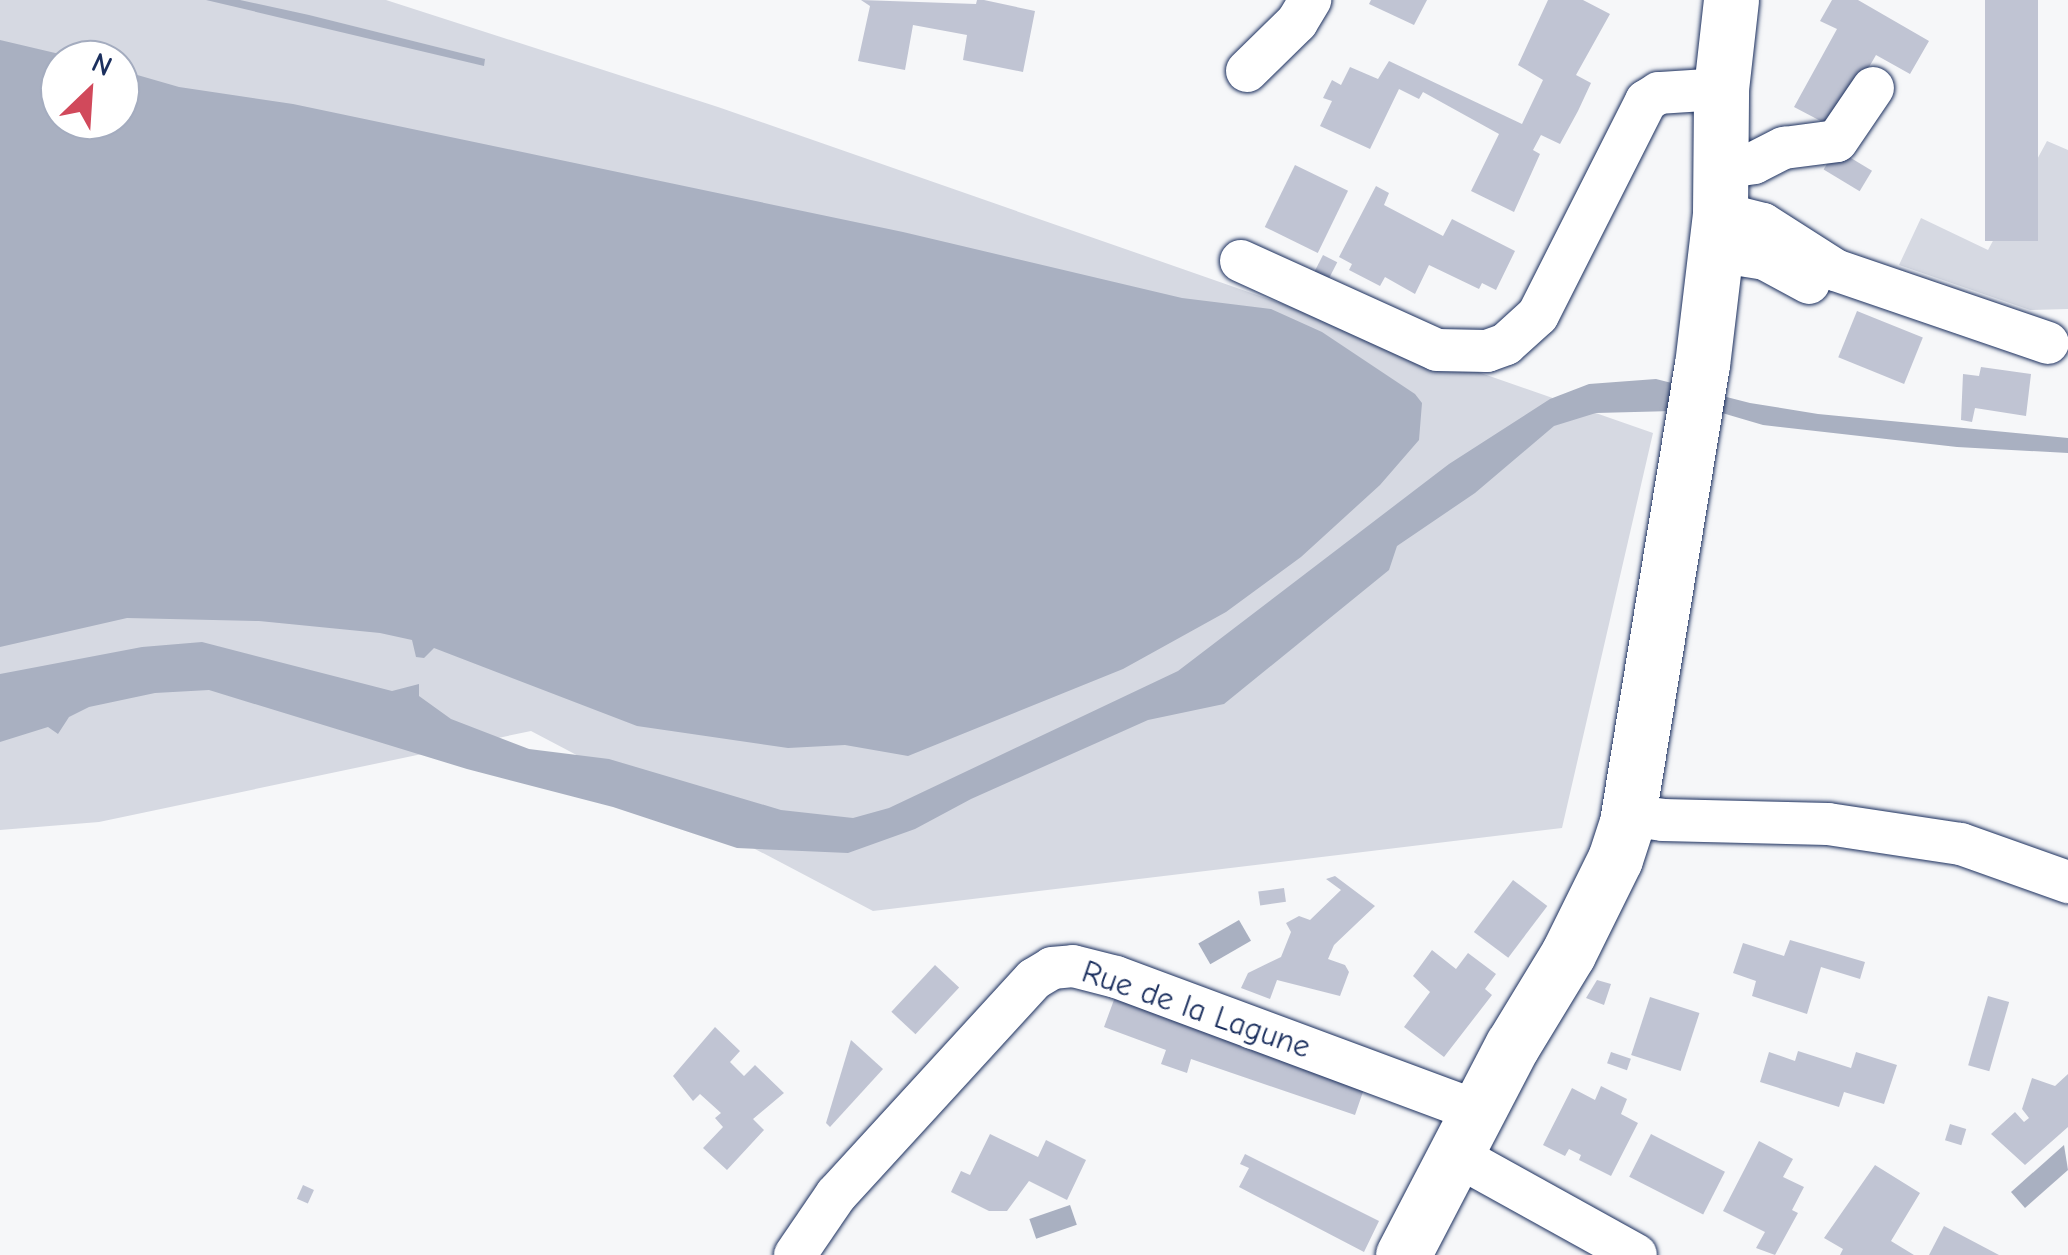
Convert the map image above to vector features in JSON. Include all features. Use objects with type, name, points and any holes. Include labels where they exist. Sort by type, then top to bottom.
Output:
[{"type":"main road","points":[[1403,1255],[1465,1133],[1568,954],[1616,859],[1628,815],[1702,365],[1718,210],[1721,90],[1731,0]]},
{"type":"street","points":[[1246,71],[1298,22],[1310,0]]},
{"type":"street","points":[[1718,210],[1754,163],[1784,148],[1837,141],[1872,88]]},
{"type":"street","points":[[1242,261],[1437,350],[1463,354],[1496,348],[1522,333],[1538,315],[1646,101],[1660,93],[1721,90]]},
{"type":"street","points":[[1718,210],[1765,260],[1844,298]]},
{"type":"street","points":[[1718,210],[1763,224],[1835,270],[2048,344]]},
{"type":"street","points":[[1628,815],[1663,820],[1828,824],[1961,844],[2068,882]]},
{"type":"street","name":"Rue de la Lagune","points":[[795,1255],[836,1194],[1034,979],[1052,968],[1073,966],[1116,977],[1465,1133],[1636,1255]]},
{"type":"shaded area","points":[[0,0],[386,0],[718,107],[1653,433],[1562,828],[873,911],[531,731],[99,822],[0,830]]},
{"type":"shaded area","points":[[2047,141],[2068,150],[2068,309],[2030,310],[1899,265],[1921,218],[1988,250]]},
{"type":"water","points":[[206,0],[240,0],[309,15],[485,59],[484,66]]},
{"type":"water","points":[[0,40],[40,49],[40,140],[140,140],[140,76],[179,87],[293,104],[903,232],[1182,298],[1271,309],[1322,332],[1415,394],[1422,403],[1419,440],[1380,485],[1301,557],[1226,612],[1123,669],[908,756],[845,745],[788,748],[637,726],[434,648],[424,658],[416,657],[412,640],[380,633],[259,621],[127,618],[0,647]]},
{"type":"water","points":[[1656,379],[1750,403],[1818,414],[2068,438],[2068,453],[1957,447],[1763,425],[1712,410],[1596,413],[1554,426],[1475,493],[1397,546],[1389,570],[1224,704],[1148,720],[971,799],[915,829],[848,853],[737,848],[613,807],[467,769],[209,690],[155,693],[89,707],[69,717],[58,734],[48,727],[0,742],[0,674],[142,647],[202,642],[392,691],[419,684],[419,696],[451,719],[529,749],[609,759],[781,810],[853,818],[889,808],[1178,671],[1449,464],[1550,399],[1589,384]]},
{"type":"water","points":[[1239,920],[1251,941],[1210,964],[1198,944]]},
{"type":"water","points":[[2064,1145],[2068,1170],[2025,1208],[2011,1192]]},
{"type":"water","points":[[1070,1205],[1077,1225],[1036,1239],[1029,1219]]},
{"type":"building","points":[[861,0],[976,4],[977,0],[984,0],[1035,11],[1023,72],[963,60],[967,35],[913,25],[905,70],[858,61],[870,6]]},
{"type":"building","points":[[1371,0],[1427,0],[1414,25],[1369,4]]},
{"type":"building","points":[[1548,0],[1583,0],[1610,14],[1576,75],[1591,83],[1578,111],[1560,144],[1541,135],[1533,150],[1540,154],[1514,212],[1471,191],[1499,134],[1423,92],[1419,99],[1399,89],[1370,149],[1320,126],[1332,101],[1323,98],[1332,80],[1341,85],[1350,67],[1378,79],[1389,61],[1522,124],[1543,80],[1518,65]]},
{"type":"building","points":[[1832,0],[1858,0],[1929,41],[1910,74],[1876,55],[1834,128],[1794,107],[1837,29],[1820,21]]},
{"type":"building","points":[[1985,0],[2038,0],[2038,241],[1985,241]]},
{"type":"building","points":[[1836,149],[1872,171],[1860,191],[1824,170]]},
{"type":"building","points":[[1295,165],[1348,191],[1318,253],[1265,227]]},
{"type":"building","points":[[1376,186],[1389,193],[1384,205],[1443,236],[1452,219],[1515,251],[1496,290],[1482,283],[1479,289],[1429,265],[1415,294],[1385,277],[1380,286],[1349,270],[1352,264],[1339,257]]},
{"type":"building","points":[[1323,255],[1337,262],[1328,280],[1314,273]]},
{"type":"building","points":[[1857,311],[1923,338],[1904,384],[1838,357]]},
{"type":"building","points":[[1981,367],[2031,374],[2026,416],[1975,408],[1972,422],[1961,420],[1963,374],[1979,376]]},
{"type":"building","points":[[1335,876],[1375,906],[1334,945],[1328,959],[1345,965],[1349,972],[1340,996],[1277,980],[1270,999],[1241,988],[1248,973],[1281,957],[1291,932],[1286,923],[1299,916],[1310,920],[1341,890],[1326,879]]},
{"type":"building","points":[[1513,880],[1547,906],[1508,958],[1474,932]]},
{"type":"building","points":[[1284,888],[1286,902],[1260,905],[1258,892]]},
{"type":"building","points":[[1790,940],[1865,962],[1860,979],[1821,967],[1807,1014],[1752,996],[1756,981],[1733,973],[1743,943],[1784,956]]},
{"type":"building","points":[[1432,950],[1456,969],[1468,953],[1496,974],[1485,989],[1492,995],[1444,1057],[1404,1027],[1430,992],[1413,976]]},
{"type":"building","points":[[935,965],[959,988],[915,1034],[891,1012]]},
{"type":"building","points":[[1597,980],[1611,984],[1604,1005],[1586,998]]},
{"type":"building","points":[[1988,996],[2009,1002],[1989,1071],[1968,1065]]},
{"type":"building","points":[[1115,997],[1365,1086],[1355,1115],[1191,1059],[1187,1073],[1161,1064],[1166,1050],[1104,1027]]},
{"type":"building","points":[[1650,997],[1699,1013],[1681,1071],[1631,1055]]},
{"type":"building","points":[[715,1027],[740,1051],[730,1062],[744,1076],[755,1065],[784,1093],[753,1119],[764,1130],[727,1170],[703,1148],[723,1127],[715,1118],[721,1113],[700,1094],[693,1101],[673,1076]]},
{"type":"building","points":[[851,1040],[883,1069],[830,1127],[826,1123]]},
{"type":"building","points":[[1798,1051],[1851,1068],[1856,1052],[1897,1065],[1884,1104],[1844,1092],[1839,1107],[1760,1082],[1769,1052],[1795,1061]]},
{"type":"building","points":[[1611,1052],[1631,1059],[1627,1070],[1607,1063]]},
{"type":"building","points":[[2068,1074],[2068,1127],[2025,1165],[1991,1134],[2015,1112],[2024,1122],[2029,1118],[2022,1109],[2032,1078],[2055,1086]]},
{"type":"building","points":[[1601,1086],[1627,1099],[1621,1114],[1638,1123],[1611,1176],[1579,1160],[1581,1155],[1569,1149],[1565,1156],[1543,1145],[1572,1088],[1595,1100]]},
{"type":"building","points":[[1950,1124],[1966,1129],[1961,1145],[1945,1140]]},
{"type":"building","points":[[990,1134],[1038,1157],[1046,1140],[1086,1160],[1067,1200],[1029,1181],[1007,1211],[989,1211],[951,1192],[961,1171],[970,1175]]},
{"type":"building","points":[[1651,1134],[1725,1172],[1703,1214],[1629,1177]]},
{"type":"building","points":[[1759,1141],[1793,1159],[1783,1177],[1804,1187],[1792,1210],[1798,1213],[1775,1255],[1756,1248],[1765,1232],[1723,1211]]},
{"type":"building","points":[[1245,1154],[1379,1221],[1364,1252],[1239,1187],[1249,1168],[1240,1164]]},
{"type":"building","points":[[1875,1165],[1920,1193],[1891,1241],[1914,1255],[1840,1255],[1843,1249],[1824,1238]]},
{"type":"building","points":[[303,1185],[314,1190],[308,1204],[297,1199]]},
{"type":"building","points":[[1944,1226],[1999,1255],[1929,1255]]}]
